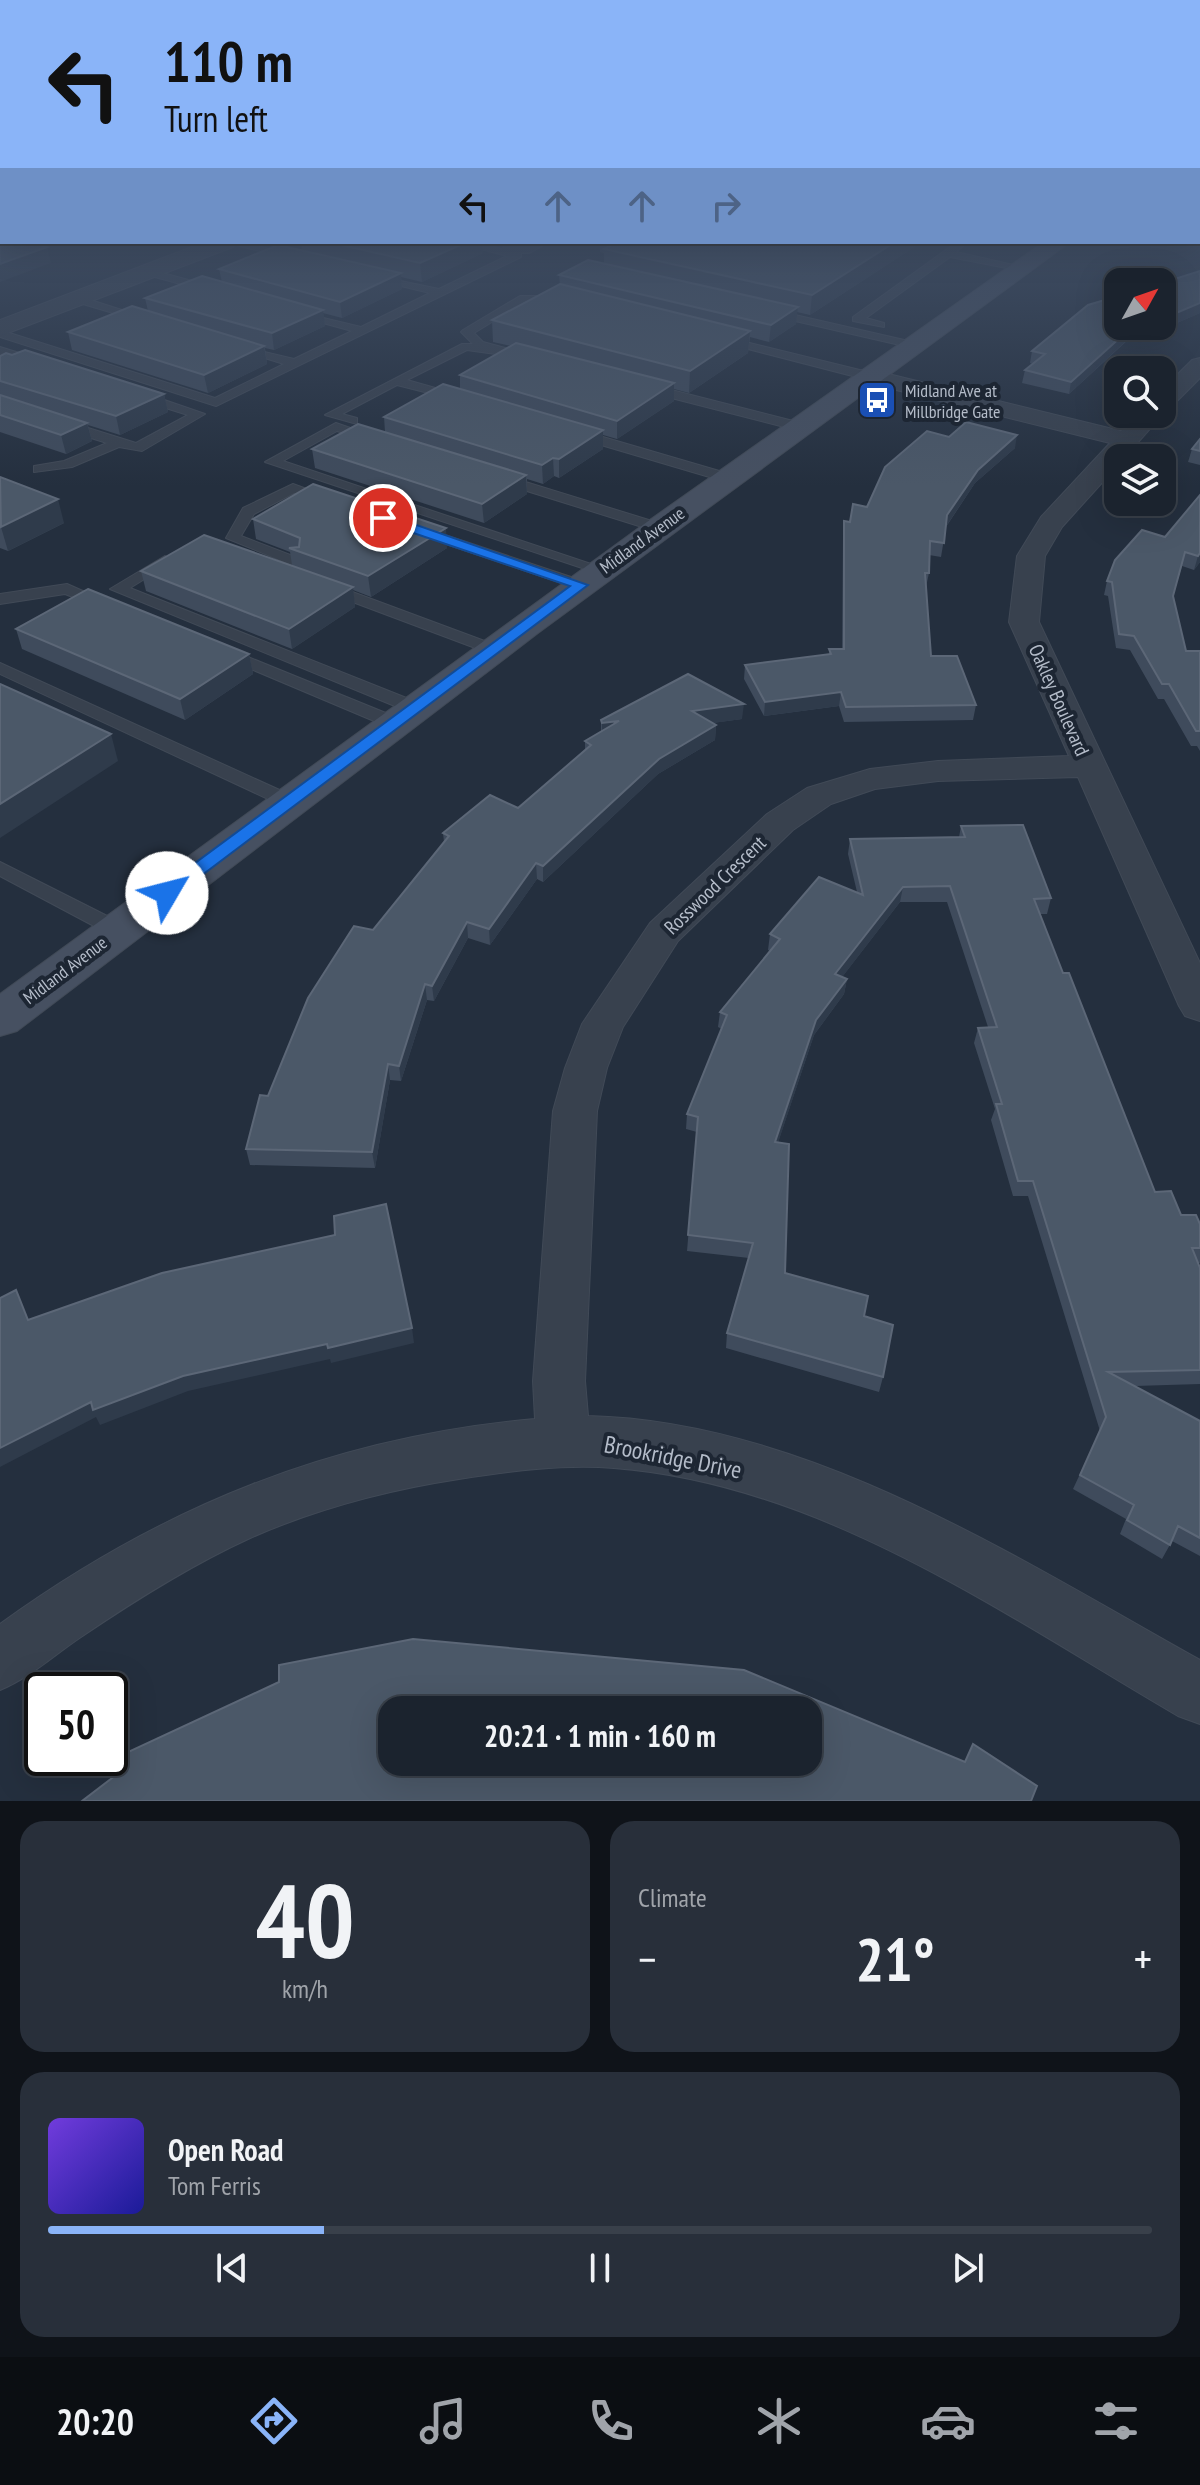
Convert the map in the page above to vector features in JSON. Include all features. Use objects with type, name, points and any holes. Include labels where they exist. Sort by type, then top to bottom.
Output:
[{"type":"main road","name":"Midland Avenue","points":[[0,1019],[402,715],[950,318]]},
{"type":"street","points":[[6,334],[38,318]]},
{"type":"street","points":[[1176,389],[1200,365]]},
{"type":"street","points":[[868,376],[1126,440]]},
{"type":"street","name":"Oakley Boulevard","points":[[1138,428],[1051,523],[1031,556],[1024,622],[1200,1006]]},
{"type":"street","name":"Rosswood Crescent","points":[[563,1441],[559,1381],[575,1111],[586,1068],[603,1024],[664,932],[780,822],[819,796],[870,779],[938,771],[1089,766]]},
{"type":"street","name":"Brookridge Drive","points":[[0,1660],[93,1595],[149,1561],[212,1525],[261,1504],[316,1484],[397,1463],[452,1453],[563,1441],[620,1443],[681,1454],[793,1484],[855,1508],[936,1545],[1200,1694]]},
{"type":"lane","points":[[140,318],[150,321]]},
{"type":"lane","points":[[317,318],[364,331]]},
{"type":"lane","points":[[57,369],[0,349],[6,334],[216,402],[391,318]]},
{"type":"lane","points":[[490,318],[467,332],[479,344],[541,363],[466,346],[331,415],[386,437],[336,427],[272,462],[591,577]]},
{"type":"lane","points":[[804,318],[919,340]]},
{"type":"lane","points":[[858,318],[919,340]]},
{"type":"lane","points":[[708,335],[868,376]]},
{"type":"lane","points":[[224,343],[297,364]]},
{"type":"lane","points":[[396,381],[471,403]]},
{"type":"lane","points":[[632,386],[797,429]]},
{"type":"lane","points":[[44,418],[137,448],[199,414],[128,392]]},
{"type":"lane","points":[[561,429],[728,478]]},
{"type":"lane","points":[[39,469],[67,464],[117,443]]},
{"type":"lane","points":[[490,468],[660,528]]},
{"type":"lane","points":[[338,503],[293,488],[248,511],[233,538],[499,644]]},
{"type":"lane","points":[[413,528],[591,577]]},
{"type":"lane","points":[[185,549],[118,589],[402,715]]},
{"type":"lane","points":[[227,551],[499,644]]},
{"type":"lane","points":[[0,599],[67,589],[125,613]]},
{"type":"lane","points":[[212,647],[402,715]]},
{"type":"lane","points":[[0,668],[288,801]]},
{"type":"lane","points":[[1,869],[118,930]]},
{"type":"building","points":[[102,318],[172,318],[264,346],[204,375],[68,332]]},
{"type":"building","points":[[218,318],[305,318],[272,333]]},
{"type":"building","points":[[698,318],[750,331],[690,371],[492,320]]},
{"type":"building","points":[[742,318],[781,318],[771,325]]},
{"type":"building","points":[[1072,318],[1104,318],[1104,340],[1118,340],[1071,382],[1025,370],[1045,354],[1032,351]]},
{"type":"building","points":[[516,343],[674,383],[617,421],[460,375]]},
{"type":"building","points":[[25,350],[164,394],[116,416],[0,381],[0,356]]},
{"type":"building","points":[[443,384],[603,430],[559,459],[553,458],[542,465],[384,417]]},
{"type":"building","points":[[0,395],[87,423],[61,435],[0,415]]},
{"type":"building","points":[[966,422],[1017,435],[978,470],[947,515],[944,543],[930,541],[929,573],[925,573],[931,656],[957,656],[976,705],[846,707],[841,692],[765,702],[745,665],[831,654],[829,649],[844,649],[844,521],[850,522],[853,504],[867,507],[885,467],[927,431],[949,437]]},
{"type":"building","points":[[358,424],[526,475],[482,504],[312,449]]},
{"type":"building","points":[[1200,439],[1200,451],[1192,449]]},
{"type":"building","points":[[0,477],[58,499],[1,527]]},
{"type":"building","points":[[313,484],[446,528],[368,576],[289,548],[299,547],[300,538],[253,519]]},
{"type":"building","points":[[1200,495],[1200,553],[1198,556],[1185,552],[1173,596],[1186,651],[1200,651],[1200,731],[1196,731],[1169,684],[1162,684],[1134,636],[1119,634],[1112,582],[1107,581],[1115,560],[1142,530],[1165,537]]},
{"type":"building","points":[[204,535],[353,587],[289,629],[141,571]]},
{"type":"building","points":[[88,589],[249,654],[180,699],[16,629]]},
{"type":"building","points":[[688,674],[744,704],[692,711],[716,725],[659,759],[543,866],[536,863],[489,929],[467,922],[432,986],[425,984],[399,1066],[388,1064],[372,1152],[246,1149],[260,1095],[268,1096],[308,998],[354,926],[373,930],[449,836],[443,833],[490,795],[518,808],[591,745],[585,741],[619,721],[602,723],[601,720]]},
{"type":"building","points":[[0,684],[111,734],[0,804]]},
{"type":"building","points":[[1023,825],[1051,898],[1034,899],[1063,973],[1069,973],[1155,1192],[1171,1191],[1181,1215],[1196,1215],[1200,1224],[1200,1248],[1192,1248],[1200,1268],[1200,1370],[1108,1372],[1200,1421],[1200,1538],[1178,1526],[1170,1545],[1127,1520],[1134,1505],[1080,1475],[1106,1417],[1033,1181],[1018,1181],[996,1104],[1002,1104],[978,1028],[997,1027],[950,886],[903,887],[835,974],[847,979],[816,1020],[775,1142],[789,1144],[785,1273],[868,1296],[864,1316],[893,1325],[883,1377],[727,1333],[753,1243],[688,1235],[698,1117],[687,1114],[727,1015],[720,1012],[780,939],[770,934],[819,877],[863,895],[850,839],[965,837],[961,826]]},
{"type":"building","points":[[386,1204],[412,1328],[183,1376],[93,1410],[91,1402],[0,1448],[0,1298],[16,1290],[28,1320],[162,1273],[335,1235],[334,1216]]},
{"type":"building","points":[[413,1639],[744,1670],[806,1696],[378,1696],[378,1776],[822,1776],[822,1702],[965,1762],[973,1744],[1037,1786],[1031,1801],[82,1801],[115,1776],[128,1776],[128,1752],[279,1682],[279,1665]]},
{"type":"place","name":"Midland Ave at Millbridge Gate","points":[[877,400]]},
{"type":"route","points":[[167,893],[402,715],[581,585],[383,518]]}]
